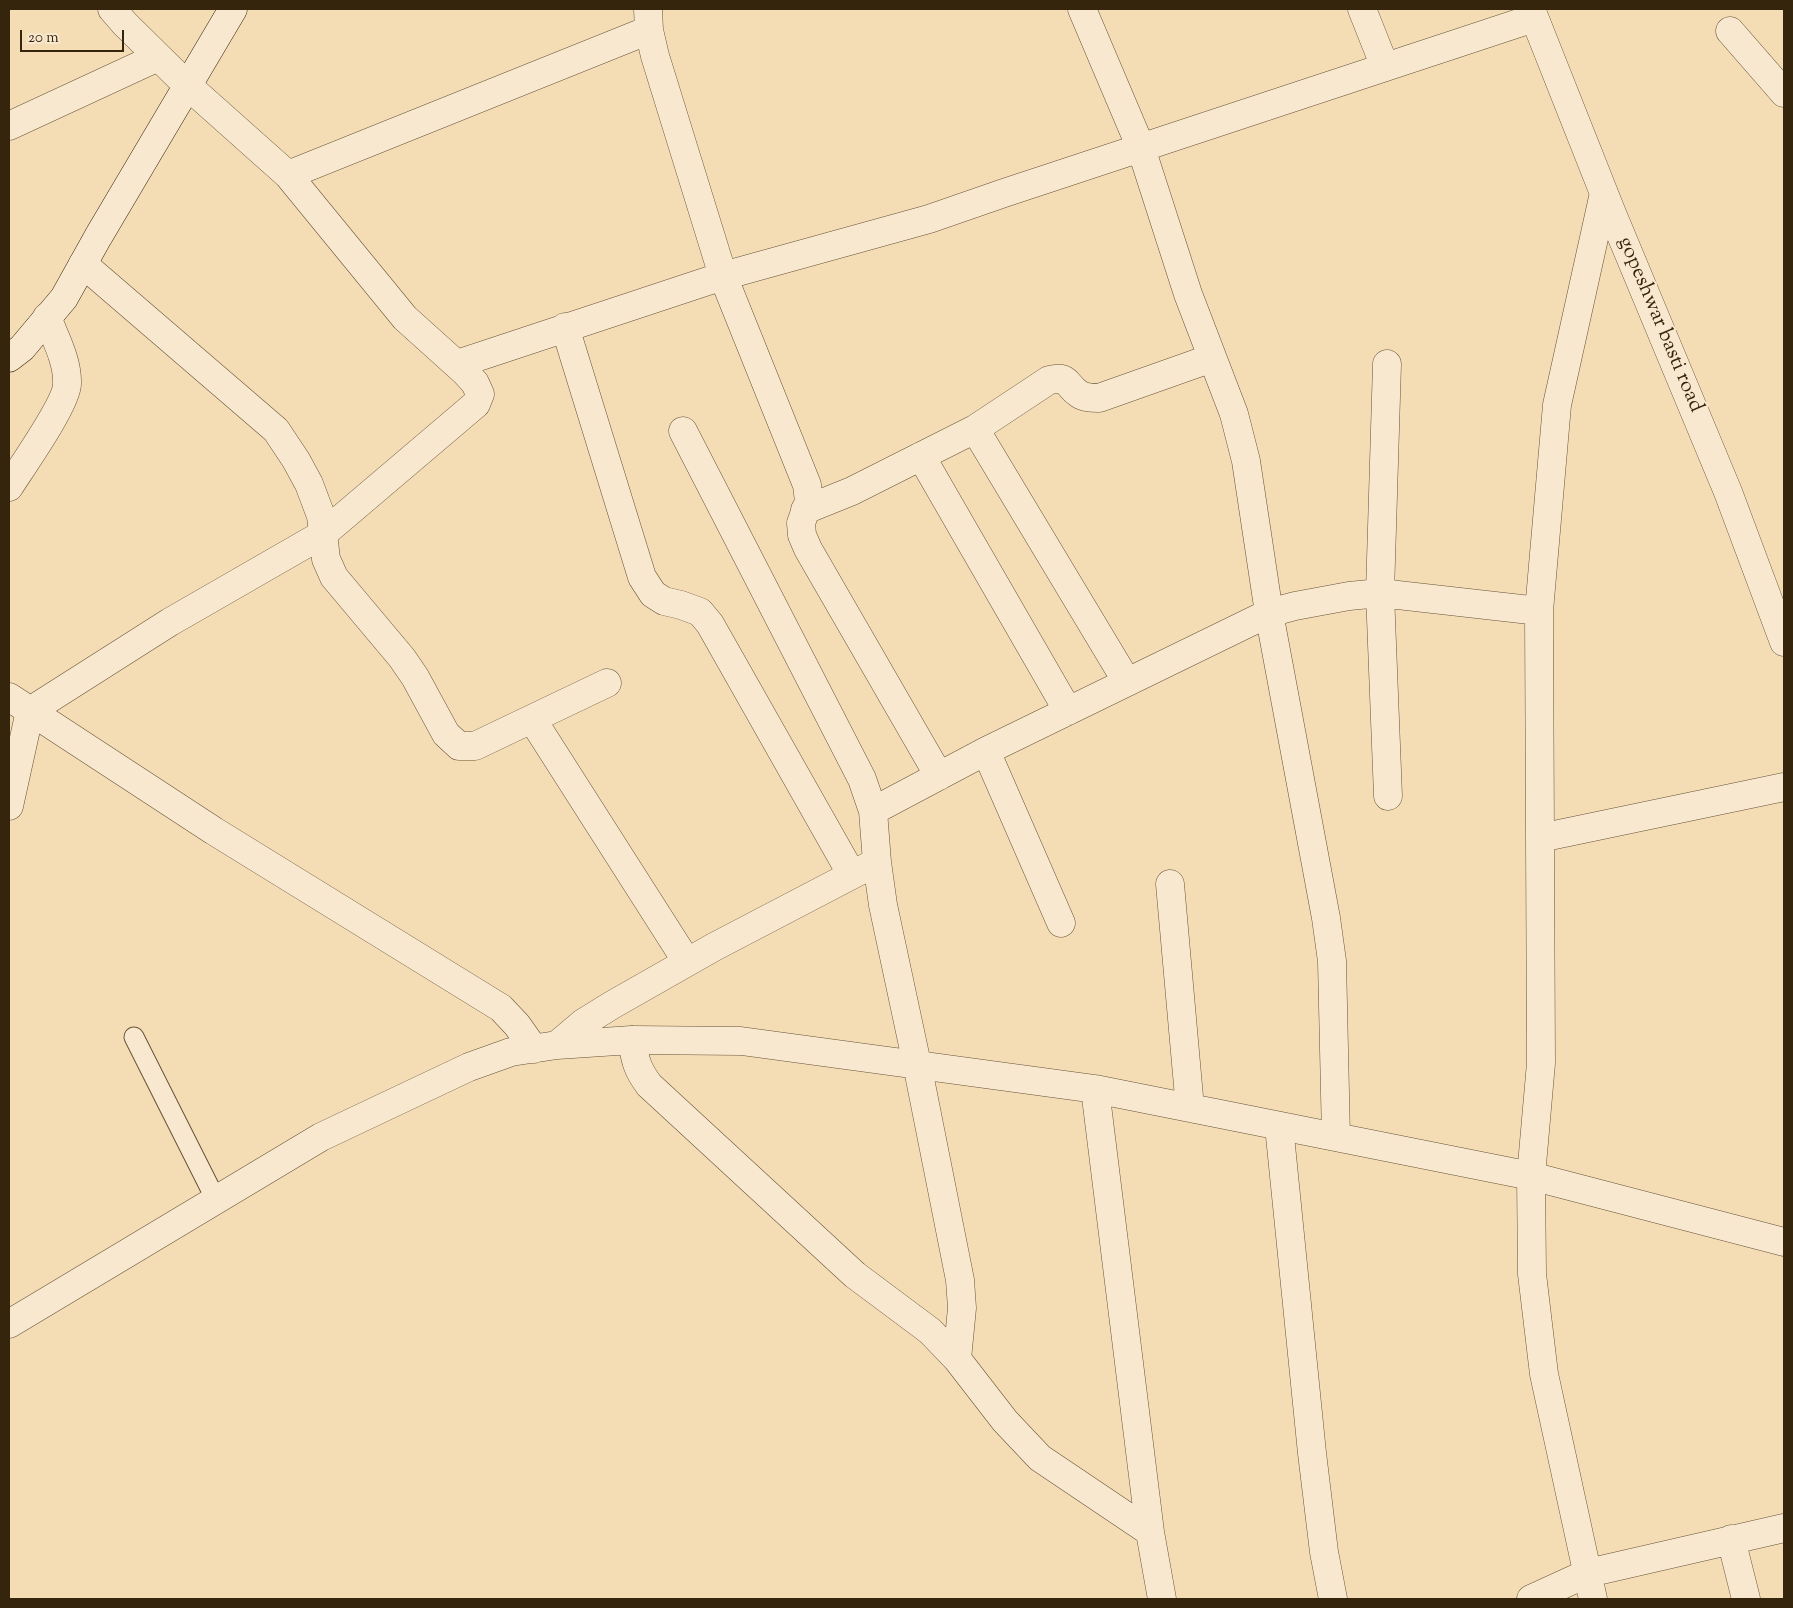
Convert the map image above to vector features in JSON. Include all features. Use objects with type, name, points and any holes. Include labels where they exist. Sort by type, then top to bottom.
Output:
[{"type":"street","points":[[19,704],[170,622],[323,534],[476,404],[480,394],[475,383],[405,318],[288,175],[187,85],[112,9]]},
{"type":"street","points":[[9,358],[22,348],[64,298],[233,9]]},
{"type":"street","points":[[1082,9],[1141,148],[1188,294],[1234,414],[1246,461],[1269,613],[1332,961],[1336,1137]]},
{"type":"street","points":[[1362,9],[1385,67]]},
{"type":"street","points":[[456,364],[723,276],[929,219],[1385,67],[1533,13]]},
{"type":"street","name":"gopeshwar basti road","points":[[1533,13],[1604,193],[1728,492],[1782,629]]},
{"type":"street","points":[[288,175],[648,19],[654,56],[723,276],[807,485],[808,500],[802,523],[802,535],[808,549],[939,776]]},
{"type":"street","points":[[1730,31],[1784,93]]},
{"type":"street","points":[[9,126],[158,57]]},
{"type":"street","points":[[1593,1599],[1544,1374],[1532,1274],[1531,1176],[1541,1062],[1539,611],[1557,405],[1604,193]]},
{"type":"street","points":[[83,264],[276,430],[309,484],[321,516],[326,559],[334,577],[402,658],[446,734],[459,746],[475,746],[606,683]]},
{"type":"street","points":[[9,487],[58,408],[68,385],[65,366],[47,317]]},
{"type":"street","points":[[565,327],[642,577],[652,594],[664,601],[700,612],[710,624],[852,875]]},
{"type":"street","points":[[805,510],[852,491],[975,429],[1048,380],[1058,378],[1066,380],[1077,393],[1085,397],[1099,398],[1212,358]]},
{"type":"street","points":[[1386,364],[1380,593],[1388,796]]},
{"type":"street","points":[[975,429],[1127,682]]},
{"type":"street","points":[[683,431],[862,779],[873,810],[883,905],[960,1280],[962,1308],[957,1359]]},
{"type":"street","points":[[921,456],[1068,711]]},
{"type":"street","points":[[873,810],[1068,711],[1269,613],[1349,596],[1380,593],[1539,611]]},
{"type":"street","points":[[9,806],[19,704]]},
{"type":"street","points":[[19,704],[214,831],[501,1008],[517,1025],[546,1047]]},
{"type":"street","points":[[532,719],[687,962]]},
{"type":"street","points":[[986,752],[1061,923]]},
{"type":"street","points":[[1540,838],[1784,788]]},
{"type":"street","points":[[546,1047],[612,1005],[687,962],[877,862]]},
{"type":"street","points":[[1170,884],[1190,1108]]},
{"type":"street","points":[[632,1040],[634,1060],[638,1070],[649,1085],[855,1275],[930,1331],[957,1359],[1005,1421],[1040,1458],[1150,1532]]},
{"type":"street","points":[[9,1324],[320,1137],[469,1067],[511,1052],[546,1047],[632,1040],[741,1041],[1095,1089],[1531,1176],[1784,1242]]},
{"type":"street","points":[[1095,1089],[1150,1532],[1162,1599]]},
{"type":"street","points":[[1279,1126],[1318,1502],[1324,1552],[1333,1599]]},
{"type":"street","points":[[1531,1599],[1588,1573],[1784,1528]]},
{"type":"street","points":[[1731,1539],[1746,1599]]},
{"type":"lane","points":[[134,1037],[216,1200]]}]
